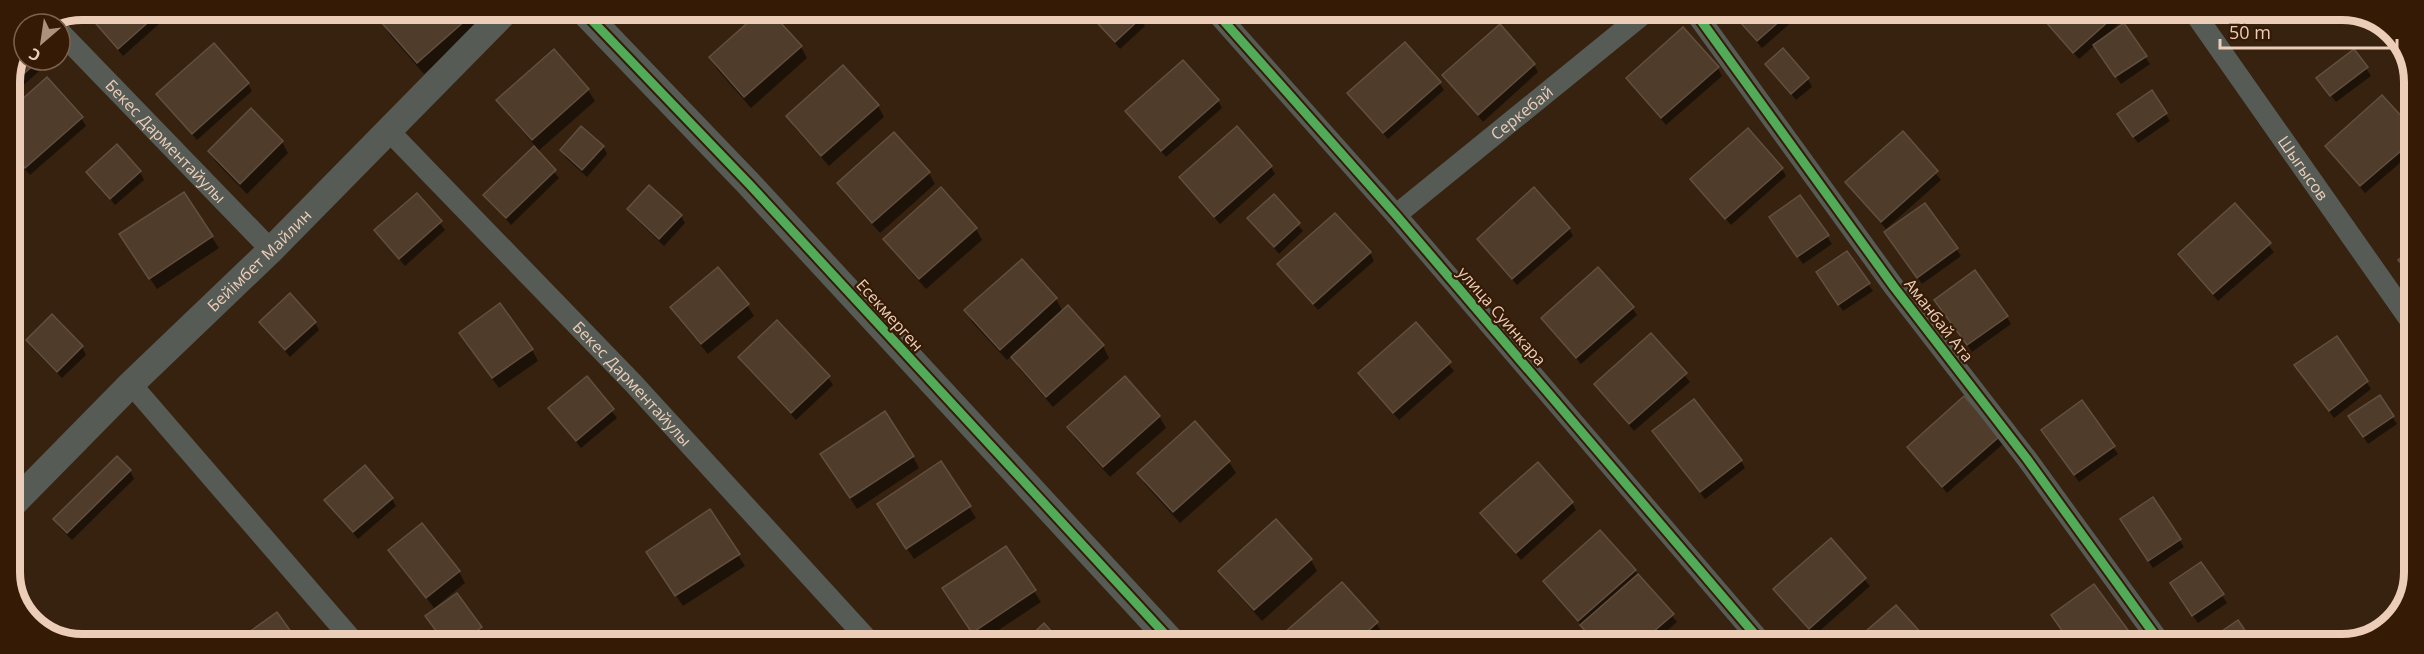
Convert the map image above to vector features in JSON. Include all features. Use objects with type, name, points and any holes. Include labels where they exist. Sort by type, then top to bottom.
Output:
[{"type":"street","name":"Бейімбет Майлин","points":[[20,497],[131,384],[271,250],[497,20]]},
{"type":"street","name":"Eсекмерген","points":[[592,20],[749,184],[1165,634]]},
{"type":"street","name":"улица Суинкара","points":[[1223,20],[1396,215],[1753,634]]},
{"type":"street","name":"Серкебай","points":[[1396,215],[1636,20]]},
{"type":"street","name":"Аманбай Ата","points":[[1701,20],[1894,286],[2027,459],[2154,634]]},
{"type":"street","name":"Шыгысов","points":[[2199,20],[2404,312]]},
{"type":"street","name":"Бекес Дарментайулы","points":[[72,44],[271,250]]},
{"type":"street","name":"Бекес Дарментайулы","points":[[388,130],[633,383],[862,634]]},
{"type":"street","points":[[131,384],[347,634]]},
{"type":"building","points":[[93,20],[151,20],[118,49]]},
{"type":"building","points":[[385,20],[466,20],[417,63],[382,23]]},
{"type":"building","points":[[751,20],[778,20],[802,46],[744,97],[709,57]]},
{"type":"building","points":[[1095,20],[1139,20],[1115,42]]},
{"type":"building","points":[[1738,20],[1781,20],[1757,41]]},
{"type":"building","points":[[2044,20],[2110,20],[2073,53]]},
{"type":"building","points":[[2124,23],[2147,56],[2115,77],[2093,45]]},
{"type":"building","points":[[1500,24],[1535,64],[1478,115],[1442,75]]},
{"type":"building","points":[[1683,27],[1719,67],[1661,118],[1626,78]]},
{"type":"building","points":[[1405,42],[1441,82],[1383,133],[1347,93]]},
{"type":"building","points":[[214,43],[249,83],[192,134],[156,94]]},
{"type":"building","points":[[1783,48],[1809,78],[1791,94],[1765,64]]},
{"type":"building","points":[[554,49],[589,89],[532,140],[496,100]]},
{"type":"building","points":[[2354,49],[2368,67],[2330,96],[2316,78]]},
{"type":"building","points":[[1183,60],[1219,100],[1161,151],[1125,111]]},
{"type":"building","points":[[843,65],[879,105],[821,156],[786,116]]},
{"type":"building","points":[[47,77],[83,117],[25,168],[20,163],[20,101]]},
{"type":"building","points":[[2152,90],[2167,113],[2133,137],[2117,114]]},
{"type":"building","points":[[2382,95],[2404,119],[2404,148],[2360,186],[2325,146]]},
{"type":"building","points":[[251,108],[283,141],[240,184],[208,151]]},
{"type":"building","points":[[581,126],[604,146],[582,170],[560,150]]},
{"type":"building","points":[[1237,126],[1272,166],[1214,217],[1179,177]]},
{"type":"building","points":[[1748,128],[1783,168],[1725,219],[1690,179]]},
{"type":"building","points":[[1903,131],[1938,171],[1881,222],[1845,182]]},
{"type":"building","points":[[894,132],[930,172],[872,223],[837,183]]},
{"type":"building","points":[[117,144],[141,171],[110,199],[86,172]]},
{"type":"building","points":[[534,146],[556,170],[506,218],[483,195]]},
{"type":"building","points":[[649,185],[682,215],[659,239],[627,209]]},
{"type":"building","points":[[941,187],[977,228],[919,279],[883,239]]},
{"type":"building","points":[[1534,187],[1570,228],[1512,279],[1477,239]]},
{"type":"building","points":[[184,192],[213,236],[149,279],[119,234]]},
{"type":"building","points":[[417,193],[442,221],[399,259],[374,230]]},
{"type":"building","points":[[1274,194],[1300,223],[1274,247],[1247,218]]},
{"type":"building","points":[[1800,195],[1829,235],[1797,257],[1769,217]]},
{"type":"building","points":[[1925,203],[1958,248],[1917,278],[1884,232]]},
{"type":"building","points":[[2235,203],[2271,243],[2213,294],[2178,254]]},
{"type":"building","points":[[1335,213],[1371,252],[1313,304],[1277,264]]},
{"type":"building","points":[[1847,251],[1870,283],[1838,305],[1816,272]]},
{"type":"building","points":[[2404,255],[2404,267],[2398,260]]},
{"type":"building","points":[[1022,259],[1057,298],[1000,350],[964,310]]},
{"type":"building","points":[[718,267],[749,304],[701,344],[670,307]]},
{"type":"building","points":[[1598,267],[1634,307],[1576,358],[1541,318]]},
{"type":"building","points":[[1975,270],[2008,316],[1967,345],[1934,300]]},
{"type":"building","points":[[290,293],[316,322],[285,350],[259,322]]},
{"type":"building","points":[[500,303],[533,349],[492,378],[459,333]]},
{"type":"building","points":[[1068,305],[1104,345],[1046,397],[1011,357]]},
{"type":"building","points":[[52,314],[83,346],[57,372],[26,340]]},
{"type":"building","points":[[777,320],[830,376],[791,413],[738,357]]},
{"type":"building","points":[[1416,322],[1451,362],[1393,413],[1358,373]]},
{"type":"building","points":[[1651,333],[1687,373],[1629,424],[1594,384]]},
{"type":"building","points":[[2337,336],[2368,381],[2329,411],[2294,365]]},
{"type":"building","points":[[587,376],[614,409],[576,441],[548,408]]},
{"type":"building","points":[[1125,376],[1160,416],[1103,467],[1067,427]]},
{"type":"building","points":[[2380,395],[2394,416],[2363,437],[2348,416]]},
{"type":"building","points":[[1964,396],[2000,436],[1942,487],[1907,447]]},
{"type":"building","points":[[1694,399],[1742,460],[1700,492],[1652,431]]},
{"type":"building","points":[[2082,400],[2115,446],[2074,475],[2041,430]]},
{"type":"building","points":[[885,411],[914,456],[850,498],[820,454]]},
{"type":"building","points":[[1195,421],[1230,461],[1173,512],[1137,473]]},
{"type":"building","points":[[117,456],[131,470],[67,533],[53,519]]},
{"type":"building","points":[[941,461],[971,506],[906,549],[877,504]]},
{"type":"building","points":[[1538,462],[1573,502],[1516,553],[1480,513]]},
{"type":"building","points":[[365,465],[393,498],[353,532],[324,500]]},
{"type":"building","points":[[2153,497],[2181,539],[2148,561],[2120,519]]},
{"type":"building","points":[[710,509],[740,554],[675,596],[646,552]]},
{"type":"building","points":[[1276,519],[1312,559],[1254,610],[1218,571]]},
{"type":"building","points":[[422,523],[460,571],[426,598],[388,550]]},
{"type":"building","points":[[1600,530],[1636,570],[1578,621],[1543,581]]},
{"type":"building","points":[[1831,538],[1866,578],[1809,629],[1773,589]]},
{"type":"building","points":[[1006,546],[1036,590],[972,633],[942,588]]},
{"type":"building","points":[[2201,562],[2224,594],[2192,616],[2170,583]]},
{"type":"building","points":[[1638,574],[1674,614],[1651,634],[1588,634],[1580,625]]},
{"type":"building","points":[[1342,582],[1378,622],[1364,634],[1284,633]]},
{"type":"building","points":[[2094,584],[2131,634],[2064,634],[2051,615]]},
{"type":"building","points":[[457,593],[482,627],[472,634],[438,634],[425,616]]},
{"type":"building","points":[[1896,605],[1922,634],[1863,634]]},
{"type":"building","points":[[277,612],[293,634],[246,634]]},
{"type":"building","points":[[2238,620],[2248,634],[2218,634]]},
{"type":"building","points":[[1044,623],[1054,634],[1032,634]]},
{"type":"cycle path","points":[[592,20],[749,184],[1165,634]]},
{"type":"cycle path","points":[[1223,20],[1396,215],[1754,634]]},
{"type":"cycle path","points":[[1701,20],[1894,287],[2027,459],[2154,634]]}]
